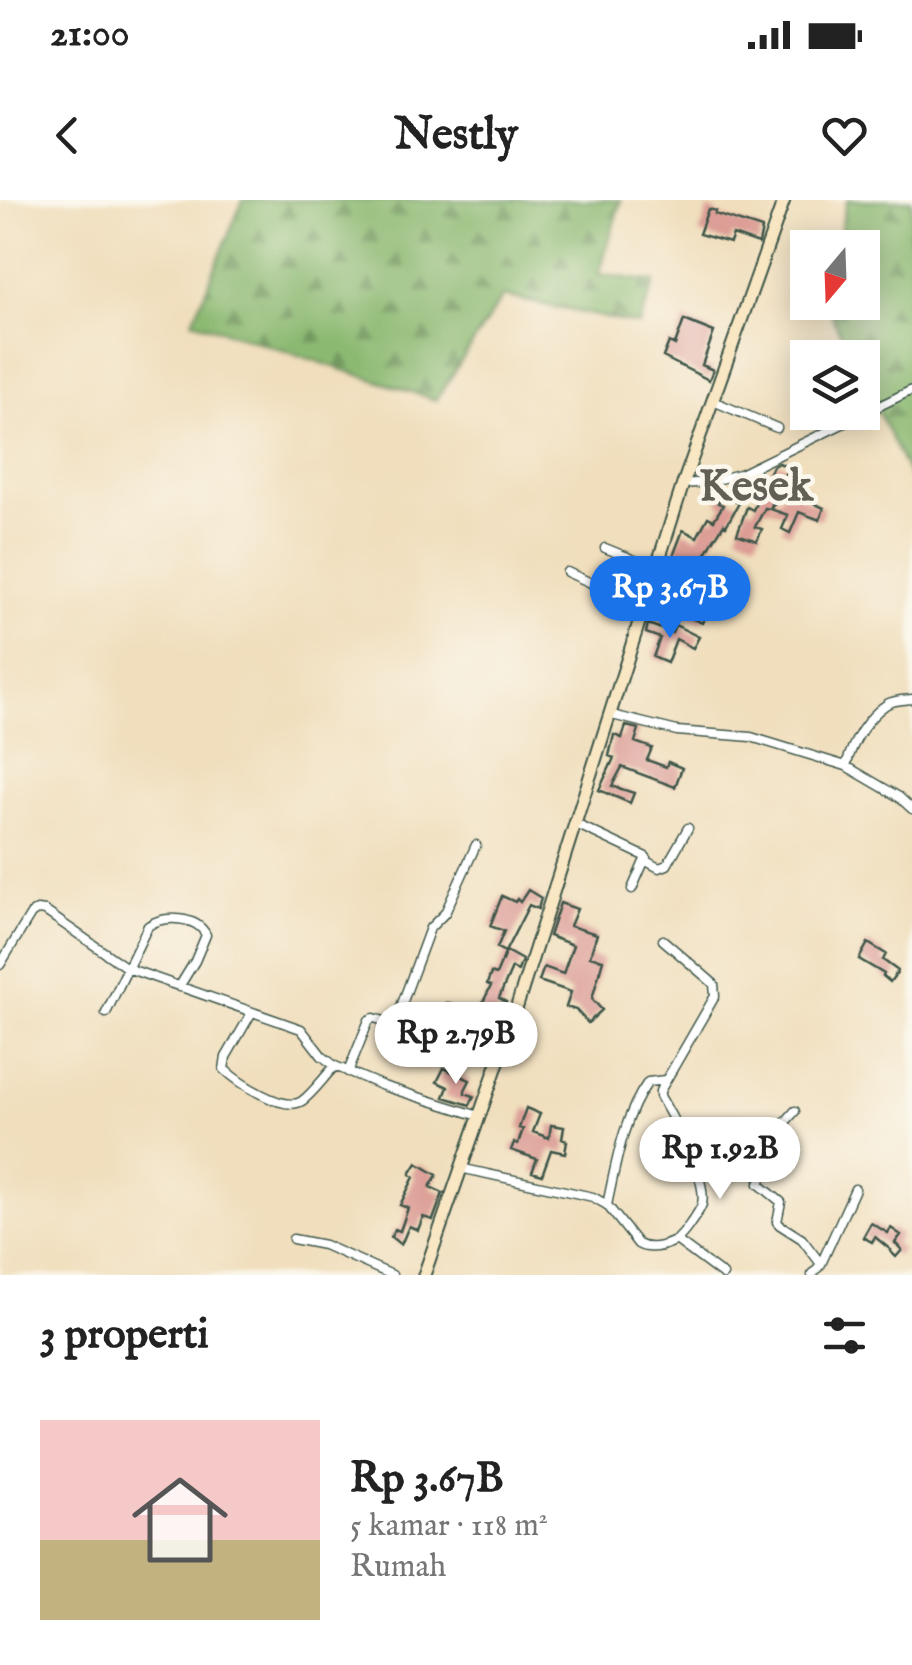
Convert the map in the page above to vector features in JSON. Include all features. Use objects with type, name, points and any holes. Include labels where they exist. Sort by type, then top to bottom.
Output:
[{"type":"main road","points":[[424,1275],[504,1046],[684,484],[784,200]]},
{"type":"street","points":[[880,403],[912,390]]},
{"type":"street","points":[[712,401],[777,428]]},
{"type":"street","points":[[684,484],[740,474],[824,430]]},
{"type":"street","points":[[604,548],[686,581]]},
{"type":"street","points":[[567,572],[614,591],[626,556]]},
{"type":"street","points":[[846,766],[860,731],[886,705],[912,700]]},
{"type":"street","points":[[612,714],[678,732],[751,737],[846,766],[912,809]]},
{"type":"street","points":[[576,824],[646,857],[660,868],[667,866],[688,828]]},
{"type":"street","points":[[348,1072],[368,1020],[396,1020],[430,928],[445,914],[476,845]]},
{"type":"street","points":[[632,889],[646,860]]},
{"type":"street","points":[[0,966],[31,914],[44,910],[127,968],[301,1029],[335,1066],[383,1086],[480,1116]]},
{"type":"street","points":[[106,1013],[150,924],[165,919],[193,923],[203,927],[206,935],[179,986]]},
{"type":"street","points":[[460,1168],[593,1198],[607,1206],[644,1247],[676,1240],[698,1212],[702,1196],[690,1153],[660,1096],[715,990],[714,984],[663,940]]},
{"type":"street","points":[[448,1007],[463,1024],[504,1046]]},
{"type":"street","points":[[252,1012],[226,1057],[224,1069],[230,1075],[279,1102],[293,1104],[303,1100],[335,1066]]},
{"type":"street","points":[[607,1206],[626,1128],[642,1090],[648,1082],[665,1080]]},
{"type":"street","points":[[795,1111],[780,1128],[759,1184],[782,1202],[777,1222],[802,1239],[821,1264]]},
{"type":"street","points":[[812,1275],[821,1264],[855,1189]]},
{"type":"street","points":[[293,1240],[324,1245],[392,1275]]},
{"type":"street","points":[[676,1240],[723,1275]]},
{"type":"street","points":[[358,1275],[368,1266]]},
{"type":"green space","points":[[243,200],[621,200],[599,274],[655,282],[639,325],[503,296],[436,400],[193,321]]},
{"type":"green space","points":[[847,200],[912,200],[912,482],[880,415],[880,340],[844,340],[834,320],[880,320],[880,230],[841,230]]},
{"type":"building","points":[[708,209],[762,229],[759,244],[733,235],[730,243],[699,234]]},
{"type":"building","points":[[684,320],[714,332],[702,365],[713,370],[709,380],[663,357],[669,342],[675,345]]},
{"type":"building","points":[[779,463],[788,467],[770,509],[765,508],[755,527],[762,529],[757,541],[737,534],[747,507],[753,510],[773,466]]},
{"type":"building","points":[[792,482],[806,486],[801,497],[824,508],[820,520],[799,512],[790,533],[782,529],[788,515],[770,509]]},
{"type":"building","points":[[721,495],[739,503],[703,559],[710,562],[704,576],[700,574],[696,582],[689,574],[669,567],[683,530],[697,537],[708,517],[714,520],[723,505],[718,503]]},
{"type":"building","points":[[690,591],[698,594],[695,605],[708,611],[702,623],[661,605],[664,598],[686,603]]},
{"type":"building","points":[[648,624],[672,633],[675,625],[699,637],[693,648],[676,639],[667,663],[653,657],[660,638],[646,633]]},
{"type":"building","points":[[626,726],[639,729],[635,742],[652,748],[647,760],[682,768],[675,787],[622,767],[612,786],[634,793],[630,803],[599,790],[614,758],[609,756],[614,735],[622,738]]},
{"type":"building","points":[[528,890],[541,898],[538,909],[529,905],[505,952],[497,948],[504,931],[490,926],[502,896],[520,902]]},
{"type":"building","points":[[560,903],[577,909],[570,926],[597,934],[590,956],[603,960],[592,999],[602,1010],[588,1023],[576,1010],[566,1007],[571,992],[539,981],[544,967],[563,974],[573,945],[549,936]]},
{"type":"building","points":[[868,943],[886,954],[883,960],[898,971],[890,982],[859,959]]},
{"type":"building","points":[[506,951],[522,960],[518,971],[512,968],[499,998],[506,1002],[503,1008],[482,1026],[468,1018],[481,1006],[491,986],[487,984],[491,973],[496,975]]},
{"type":"building","points":[[444,1068],[470,1080],[465,1093],[474,1096],[470,1105],[444,1097],[448,1087],[437,1082]]},
{"type":"building","points":[[526,1108],[540,1114],[533,1132],[549,1138],[551,1125],[564,1127],[565,1153],[551,1150],[542,1175],[532,1172],[537,1159],[511,1150],[514,1143],[518,1144]]},
{"type":"building","points":[[417,1163],[437,1175],[430,1187],[443,1193],[433,1220],[423,1217],[418,1230],[409,1226],[401,1245],[391,1237],[395,1229],[400,1231],[408,1208],[400,1205]]},
{"type":"building","points":[[871,1223],[901,1235],[895,1243],[902,1250],[896,1257],[875,1237],[872,1242],[863,1237]]},
{"type":"district","name":"Kesek","points":[[756,484]]}]
